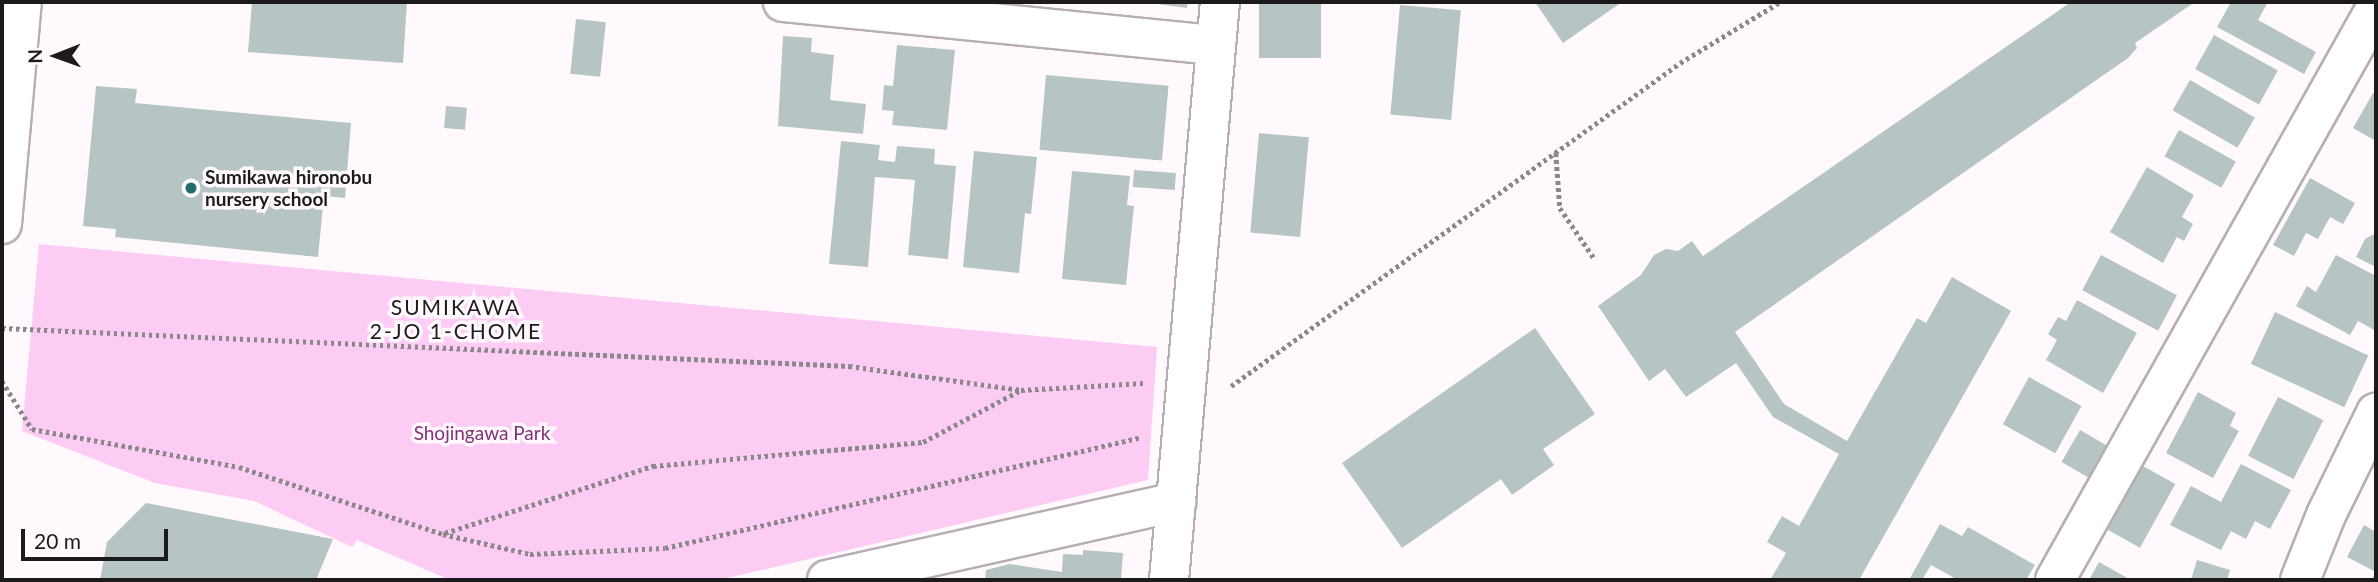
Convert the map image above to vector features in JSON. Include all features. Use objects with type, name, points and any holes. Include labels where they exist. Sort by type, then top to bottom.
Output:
[{"type":"street","points":[[2,224],[7,121],[22,2]]},
{"type":"street","points":[[783,2],[1216,44]]},
{"type":"street","points":[[1169,580],[1220,2]]},
{"type":"street","points":[[2055,580],[2376,8]]},
{"type":"street","points":[[2300,580],[2326,515],[2376,413]]},
{"type":"street","points":[[827,580],[1175,502]]},
{"type":"path","points":[[2,381],[32,429],[239,467],[443,534],[530,554],[665,548],[1143,437],[1185,399],[1556,153],[1680,63],[1780,2]]},
{"type":"path","points":[[1556,153],[1560,208],[1594,258]]},
{"type":"path","points":[[2,328],[849,366],[1021,390],[1185,399]]},
{"type":"path","points":[[443,534],[653,466],[923,442],[1021,390]]},
{"type":"green space","name":"Shojingawa Park","points":[[39,244],[1157,347],[1148,480],[719,580],[450,580],[357,540],[352,547],[254,501],[155,483],[22,431]]},
{"type":"building","points":[[252,2],[407,2],[403,63],[248,52]]},
{"type":"building","points":[[1142,2],[1188,2],[1187,8]]},
{"type":"building","points":[[1259,2],[1321,2],[1321,58],[1259,58]]},
{"type":"building","points":[[1535,2],[1622,2],[1563,43]]},
{"type":"building","points":[[2071,2],[2195,2],[2135,43],[2137,48],[2128,58],[1735,332],[1784,404],[1847,441],[1917,318],[1926,323],[1952,277],[2011,311],[1859,580],[1770,580],[1786,553],[1767,542],[1782,516],[1799,526],[1839,454],[1773,417],[1736,363],[1686,397],[1665,369],[1649,381],[1598,306],[1641,275],[1654,255],[1666,249],[1678,251],[1692,241],[1703,256]]},
{"type":"building","points":[[2231,2],[2268,2],[2258,20],[2316,52],[2304,74],[2217,27]]},
{"type":"building","points":[[1400,5],[1461,10],[1451,120],[1390,115]]},
{"type":"building","points":[[576,19],[606,22],[600,77],[570,74]]},
{"type":"building","points":[[2214,35],[2278,70],[2259,105],[2195,69]]},
{"type":"building","points":[[783,36],[812,38],[811,52],[834,55],[830,100],[866,104],[863,134],[778,126]]},
{"type":"building","points":[[897,45],[955,50],[947,130],[892,125],[894,111],[882,110],[884,85],[893,86]]},
{"type":"building","points":[[1046,75],[1169,86],[1162,160],[1039,150]]},
{"type":"building","points":[[2190,80],[2255,118],[2237,148],[2172,110]]},
{"type":"building","points":[[96,86],[137,89],[135,103],[351,123],[345,198],[324,196],[318,257],[115,237],[116,229],[83,226]]},
{"type":"building","points":[[2373,93],[2376,95],[2376,141],[2353,128]]},
{"type":"building","points":[[446,106],[467,108],[465,130],[444,128]]},
{"type":"building","points":[[2179,130],[2236,162],[2221,188],[2164,156]]},
{"type":"building","points":[[1259,133],[1309,137],[1300,237],[1250,233]]},
{"type":"building","points":[[841,141],[880,145],[878,160],[895,162],[897,146],[935,149],[934,164],[956,166],[948,259],[908,255],[915,180],[875,177],[868,267],[829,264]]},
{"type":"building","points":[[974,151],[1037,157],[1031,214],[1025,213],[1019,273],[963,267]]},
{"type":"building","points":[[2147,167],[2194,195],[2182,217],[2193,224],[2184,241],[2177,237],[2163,263],[2110,232]]},
{"type":"building","points":[[1134,170],[1176,173],[1175,190],[1133,187]]},
{"type":"building","points":[[1072,171],[1130,176],[1127,205],[1134,206],[1126,285],[1062,279]]},
{"type":"building","points":[[2310,178],[2355,203],[2343,224],[2330,217],[2318,239],[2306,233],[2294,256],[2273,245]]},
{"type":"building","points":[[2376,233],[2376,267],[2356,257],[2365,239]]},
{"type":"building","points":[[2101,255],[2177,295],[2158,331],[2082,290]]},
{"type":"building","points":[[2336,255],[2376,276],[2376,331],[2358,321],[2350,335],[2296,306],[2307,286],[2316,292]]},
{"type":"building","points":[[2077,300],[2137,333],[2103,393],[2046,360],[2057,340],[2048,334],[2058,317],[2066,321]]},
{"type":"building","points":[[2275,312],[2368,356],[2344,407],[2251,364]]},
{"type":"building","points":[[1535,328],[1595,414],[1543,449],[1554,465],[1512,495],[1501,479],[1402,548],[1342,463]]},
{"type":"building","points":[[2029,377],[2081,406],[2055,453],[2003,424]]},
{"type":"building","points":[[2198,392],[2236,413],[2230,426],[2239,431],[2213,478],[2166,453]]},
{"type":"building","points":[[2278,397],[2323,420],[2293,479],[2248,456]]},
{"type":"building","points":[[2080,430],[2111,448],[2093,480],[2062,462]]},
{"type":"building","points":[[2241,464],[2291,490],[2270,529],[2255,521],[2246,539],[2231,531],[2221,550],[2170,525],[2191,486],[2221,502]]},
{"type":"building","points":[[2143,466],[2175,484],[2140,548],[2108,530]]},
{"type":"building","points":[[146,503],[333,539],[316,580],[100,580],[107,542]]},
{"type":"building","points":[[1940,524],[1962,536],[1968,527],[2035,565],[2026,580],[1958,580],[1931,565],[1922,580],[1909,580]]},
{"type":"building","points":[[2364,525],[2376,532],[2376,572],[2347,557]]},
{"type":"building","points":[[1083,550],[1123,553],[1121,580],[985,580],[986,570],[1010,564],[1062,572],[1063,554],[1083,555]]},
{"type":"building","points":[[2197,560],[2230,570],[2227,580],[2191,580]]},
{"type":"building","points":[[2099,562],[2131,580],[2089,580]]},
{"type":"place","name":"Sumikawa hironobu nursery school","points":[[191,188]]},
{"type":"district","name":"SUMIKAWA 2-JO 1-CHOME","points":[[456,319]]}]
